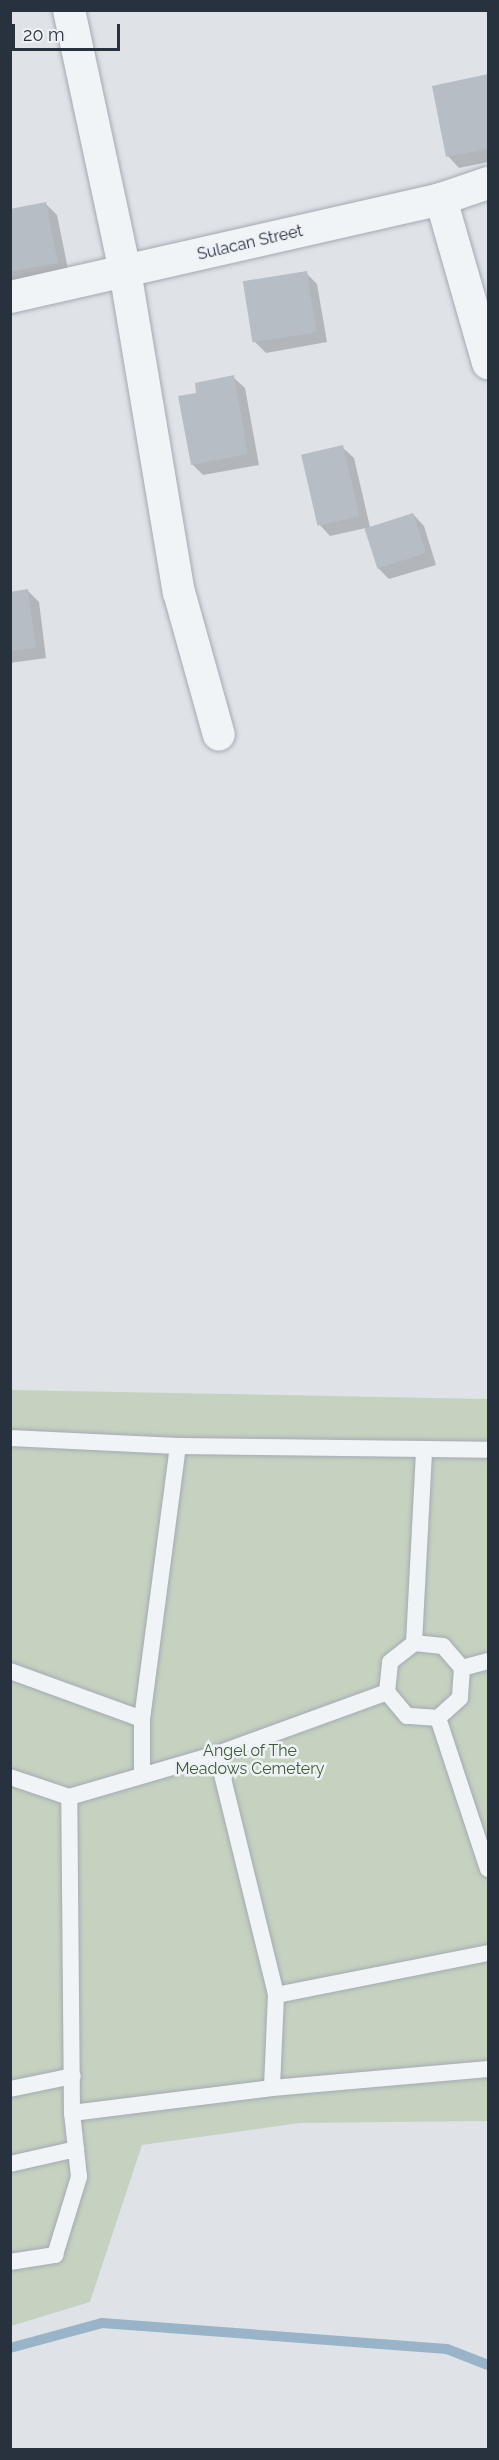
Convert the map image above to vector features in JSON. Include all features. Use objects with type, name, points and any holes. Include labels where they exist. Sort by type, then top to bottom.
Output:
[{"type":"street","points":[[69,10],[125,271],[180,592],[219,735]]},
{"type":"street","name":"Sulacan Street","points":[[10,297],[441,199],[489,183]]},
{"type":"street","points":[[441,199],[489,363]]},
{"type":"lane","points":[[10,1438],[178,1446],[489,1450]]},
{"type":"lane","points":[[142,1775],[142,1719],[178,1446]]},
{"type":"lane","points":[[414,1643],[424,1450]]},
{"type":"lane","points":[[414,1643],[443,1646],[462,1668],[460,1698],[438,1718],[407,1716],[387,1692],[390,1662],[414,1643]]},
{"type":"lane","points":[[462,1668],[489,1661]]},
{"type":"lane","points":[[10,1671],[142,1719]]},
{"type":"lane","points":[[12,1780],[69,1797],[217,1754],[387,1692]]},
{"type":"lane","points":[[438,1718],[489,1869]]},
{"type":"lane","points":[[217,1754],[276,1995],[272,2088]]},
{"type":"lane","points":[[10,2262],[55,2255],[79,2177],[72,2113],[69,1797]]},
{"type":"lane","points":[[276,1995],[489,1953]]},
{"type":"lane","points":[[72,2113],[272,2088],[489,2069]]},
{"type":"lane","points":[[10,2089],[73,2076]]},
{"type":"lane","points":[[10,2164],[76,2149]]},
{"type":"green space","name":"Angel of The Meadows Cemetery","points":[[11,1390],[488,1399],[488,2121],[300,2123],[142,2145],[90,2302],[11,2326]]},
{"type":"building","points":[[488,74],[488,149],[446,157],[432,86]]},
{"type":"building","points":[[46,202],[58,263],[10,272],[10,209]]},
{"type":"building","points":[[307,271],[317,332],[252,342],[243,281]]},
{"type":"building","points":[[234,375],[248,454],[191,465],[178,396],[196,393],[195,383]]},
{"type":"building","points":[[343,445],[359,516],[318,526],[301,455]]},
{"type":"building","points":[[413,513],[426,553],[377,569],[364,529]]},
{"type":"building","points":[[28,589],[36,648],[10,651],[10,592]]},
{"type":"waterway","points":[[10,2348],[102,2323],[447,2349],[488,2365]]}]
